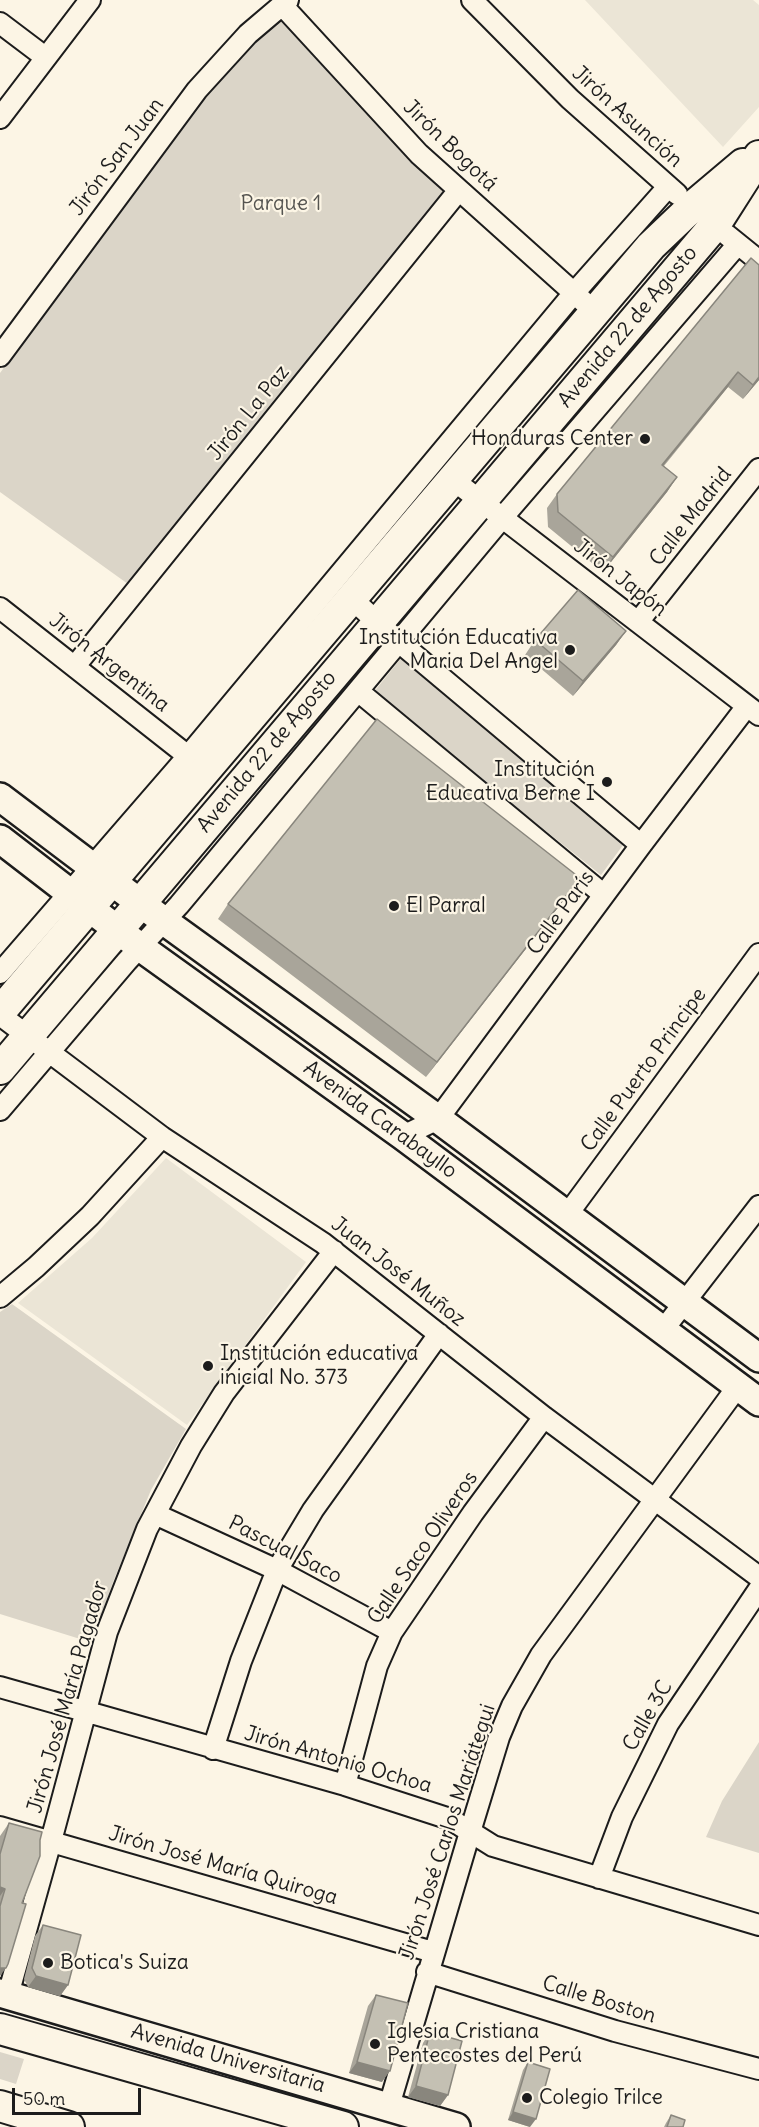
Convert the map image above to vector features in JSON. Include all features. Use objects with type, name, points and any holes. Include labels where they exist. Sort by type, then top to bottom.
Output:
[{"type":"main road","name":"Avenida 22 de Agosto","points":[[0,1069],[38,1044],[129,938],[139,903],[388,632],[492,510],[704,216],[759,151]]},
{"type":"main road","name":"Avenida 22 de Agosto","points":[[0,1013],[79,899],[352,599],[452,479],[584,302],[651,246],[704,216],[759,156]]},
{"type":"main road","name":"Avenida Carabayllo","points":[[0,797],[139,903],[438,1119],[759,1358]]},
{"type":"main road","name":"Avenida Carabayllo","points":[[0,839],[129,938],[403,1136],[759,1402]]},
{"type":"main road","name":"Avenida Universitaria","points":[[4,1994],[456,2127]]},
{"type":"main road","name":"Avenida Universitaria","points":[[0,2029],[343,2127]]},
{"type":"main road","points":[[0,2106],[69,2127]]},
{"type":"street","points":[[0,118],[90,0]]},
{"type":"street","name":"Jirón Asunción","points":[[472,0],[570,99],[668,187],[759,261]]},
{"type":"street","name":"Jirón Bogotá","points":[[285,3],[420,154],[584,302]]},
{"type":"street","name":"Jirón San Juan","points":[[0,356],[197,90],[249,34],[285,3]]},
{"type":"street","points":[[0,23],[45,57]]},
{"type":"street","name":"Avenida 22 de Agosto","points":[[101,874],[188,756],[584,302],[668,187]]},
{"type":"street","name":"Jirón La Paz","points":[[75,666],[459,190]]},
{"type":"street","name":"Avenida 22 de Agosto","points":[[492,510],[738,244]]},
{"type":"street","name":"Calle Madrid","points":[[638,622],[757,476]]},
{"type":"street","name":"Jirón Japón","points":[[452,479],[753,711]]},
{"type":"street","points":[[352,599],[641,845]]},
{"type":"street","name":"Jirón Argentina","points":[[0,608],[188,756]]},
{"type":"street","name":"Avenida 22 de Agosto","points":[[129,938],[164,921],[358,691],[388,632]]},
{"type":"street","points":[[358,691],[604,895]]},
{"type":"street","name":"Calle París","points":[[403,1136],[438,1119],[641,845],[753,711]]},
{"type":"street","name":"Avenida 22 de Agosto","points":[[0,972],[79,899]]},
{"type":"street","name":"Calle Puerto Principe","points":[[567,1215],[759,954]]},
{"type":"street","name":"Juan José Muñoz","points":[[0,1013],[162,1137],[334,1251],[544,1417],[656,1498],[759,1577]]},
{"type":"street","name":"Avenida 22 de Agosto","points":[[0,1110],[38,1044]]},
{"type":"street","points":[[0,1297],[90,1216],[162,1137]]},
{"type":"street","points":[[663,1330],[759,1206]]},
{"type":"street","name":"Jirón José María Pagador","points":[[4,1994],[51,1841],[107,1632],[155,1514],[190,1446],[224,1393],[334,1251]]},
{"type":"street","points":[[213,1749],[241,1661],[277,1570],[320,1500],[439,1334]]},
{"type":"street","name":"Jirón José Carlos Mariátegui","points":[[389,2106],[499,1737],[526,1681],[541,1655],[592,1584],[738,1386]]},
{"type":"street","name":"Calle Saco Oliveros","points":[[345,1785],[377,1666],[393,1632],[473,1513],[544,1417]]},
{"type":"street","name":"Pascual Saco","points":[[155,1514],[277,1570],[393,1632]]},
{"type":"street","name":"Calle 3C","points":[[599,1878],[622,1817],[668,1724],[759,1589]]},
{"type":"street","name":"Jirón Antonio Ochoa","points":[[0,1688],[345,1785],[450,1819],[493,1846],[759,1924]]},
{"type":"street","name":"Jirón José María Quiroga","points":[[0,1827],[434,1952]]},
{"type":"street","name":"Calle Boston","points":[[428,1972],[615,2031],[759,2069]]},
{"type":"shaded area","points":[[585,0],[753,0],[759,5],[759,107],[723,147]]},
{"type":"shaded area","points":[[166,1158],[306,1262],[187,1425],[18,1303],[92,1238]]},
{"type":"green space","name":"Parque 1","points":[[283,19],[445,190],[444,203],[128,584],[0,492],[0,373],[204,96],[273,20]]},
{"type":"green space","points":[[402,657],[626,841],[601,875],[373,693]]},
{"type":"green space","points":[[12,1304],[186,1429],[151,1490],[113,1582],[93,1643],[0,1614],[0,1312]]},
{"type":"green space","points":[[759,1742],[759,1853],[706,1837],[722,1801]]},
{"type":"green space","points":[[0,2052],[24,2059],[16,2084],[0,2079]]},
{"type":"building","name":"Honduras Center","points":[[751,258],[759,265],[759,377],[753,385],[738,372],[662,465],[677,477],[613,557],[558,512],[557,494]]},
{"type":"building","name":"Institución Educativa Maria Del Angel","points":[[578,590],[626,631],[583,681],[535,640]]},
{"type":"building","name":"El Parral","points":[[377,719],[580,878],[437,1062],[228,904]]},
{"type":"building","points":[[9,1823],[42,1832],[40,1856],[22,1903],[26,1904],[8,1964],[6,1968],[0,1968],[0,1906],[5,1889],[0,1887],[0,1854]]},
{"type":"building","name":"Botica's Suiza","points":[[43,1925],[81,1935],[68,1985],[36,1976],[32,1968]]},
{"type":"building","name":"Iglesia Cristiana Pentecostes del Perú","points":[[376,1995],[408,2003],[390,2071],[357,2062]]},
{"type":"building","points":[[430,2032],[462,2041],[448,2095],[416,2086]]},
{"type":"building","name":"Colegio Trilce","points":[[528,2062],[550,2069],[536,2119],[513,2112]]},
{"type":"building","points":[[671,2115],[685,2120],[683,2127],[667,2127]]},
{"type":"place","name":"Honduras Center","points":[[645,439]]},
{"type":"place","name":"Institución Educativa Maria Del Angel","points":[[570,650]]},
{"type":"place","name":"Institución Educativa Berne I","points":[[607,782]]},
{"type":"place","name":"El Parral","points":[[394,906]]},
{"type":"place","name":"Institución educativa inicial No. 373","points":[[208,1366]]},
{"type":"place","name":"Botica's Suiza","points":[[48,1963]]},
{"type":"place","name":"Iglesia Cristiana Pentecostes del Perú","points":[[375,2044]]},
{"type":"place","name":"Colegio Trilce","points":[[527,2098]]}]
